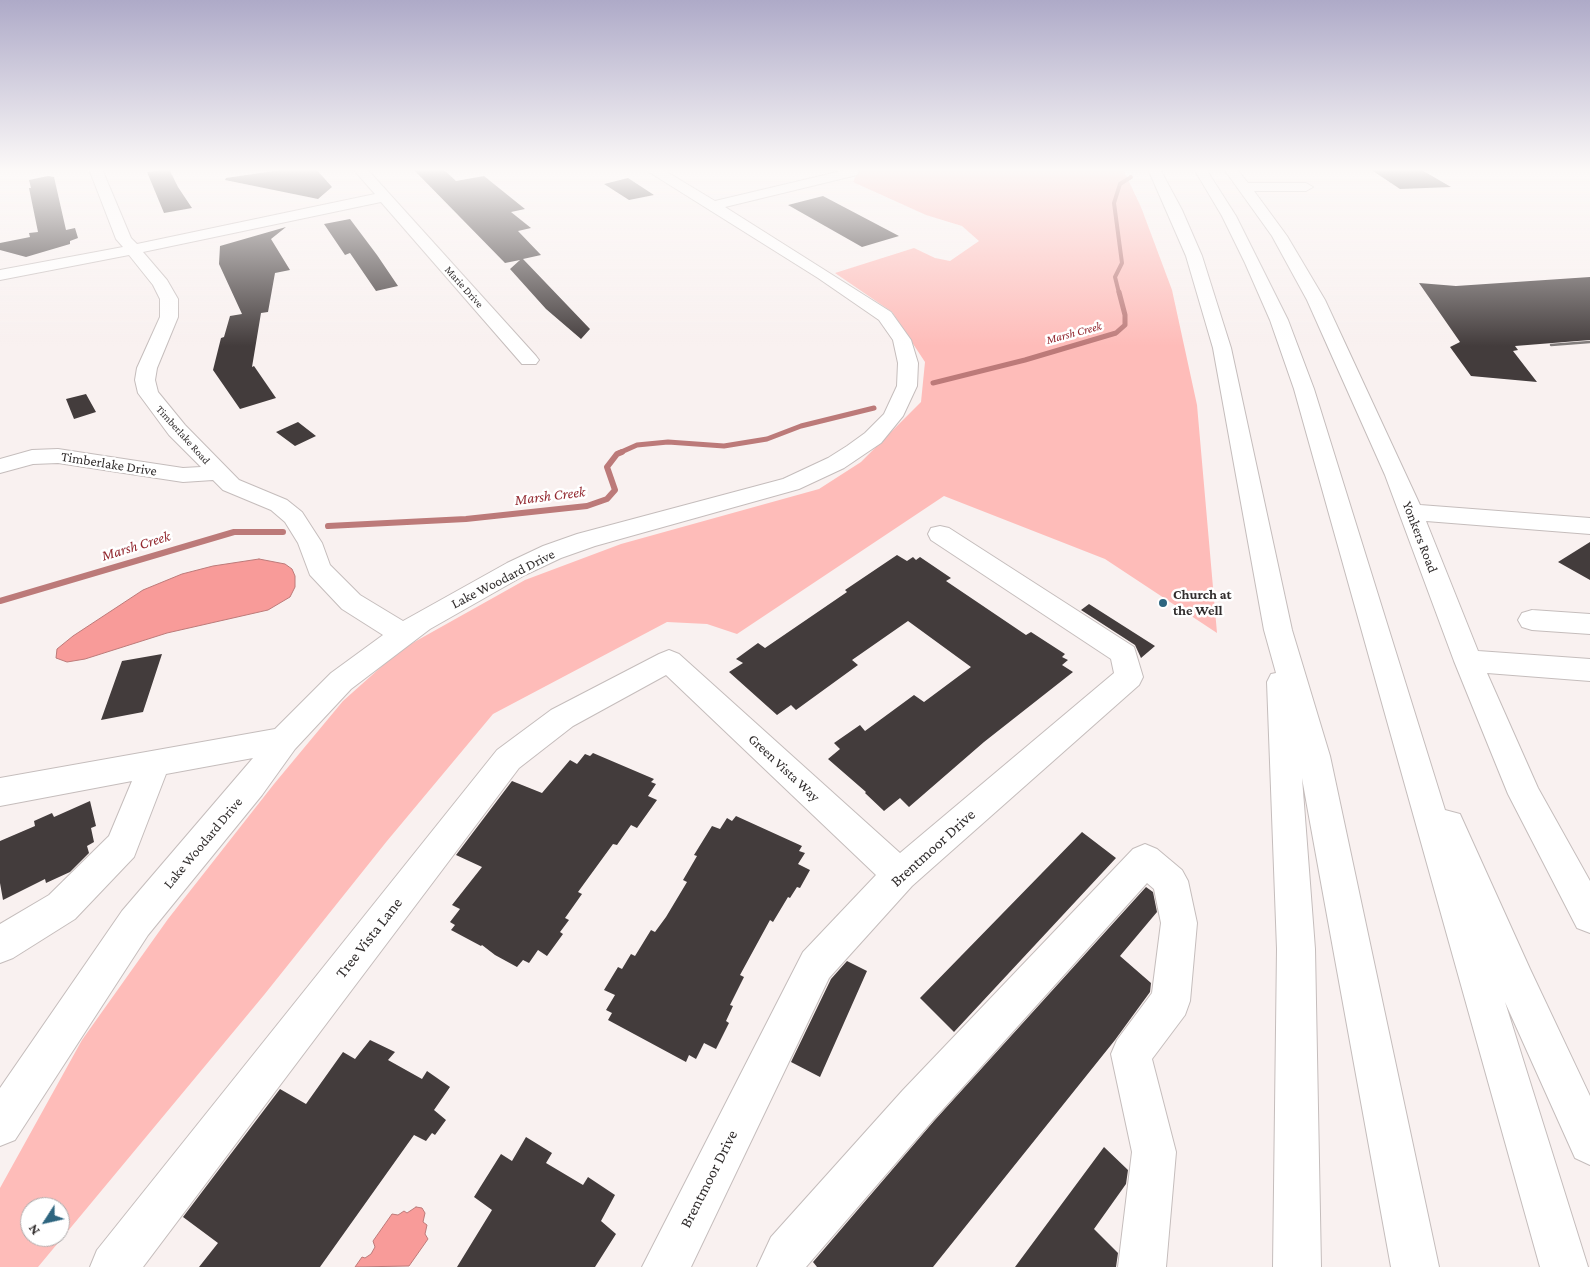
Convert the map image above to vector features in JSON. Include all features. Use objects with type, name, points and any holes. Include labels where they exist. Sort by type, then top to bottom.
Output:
[{"type":"main road","name":"Timberlake Road","points":[[120,228],[124,239],[161,284],[169,299],[169,317],[145,380],[148,393],[177,430],[231,485],[279,506],[294,517],[310,543],[319,569],[351,602],[403,634]]},
{"type":"main road","points":[[0,275],[236,228]]},
{"type":"main road","name":"Marie Drive","points":[[411,228],[529,360]]},
{"type":"main road","name":"Lake Woodard Drive","points":[[0,1125],[135,923],[251,785],[284,740],[341,681],[403,634],[476,590],[552,552],[594,538],[779,488],[836,463],[873,438],[893,416],[907,386],[908,363],[902,340],[885,316],[840,284],[750,228]]},
{"type":"main road","points":[[1182,228],[1194,256],[1218,334],[1278,630],[1316,764],[1415,1267]]},
{"type":"main road","points":[[1235,228],[1249,253],[1289,346],[1320,440],[1564,1267]]},
{"type":"main road","name":"Yonkers Road","points":[[1273,228],[1306,281],[1347,367],[1410,512],[1468,661],[1524,794],[1590,916]]},
{"type":"main road","name":"Timberlake Drive","points":[[0,466],[32,457],[58,456],[183,475],[218,473]]},
{"type":"main road","points":[[1410,512],[1590,526]]},
{"type":"main road","name":"Brentmoor Drive","points":[[666,1267],[816,966],[900,875],[1129,677],[1124,654],[940,534]]},
{"type":"main road","points":[[1532,620],[1590,624]]},
{"type":"main road","points":[[1278,630],[1296,949],[1297,1267]]},
{"type":"main road","name":"Green Vista Way","points":[[669,661],[900,875]]},
{"type":"main road","name":"Tree Vista Lane","points":[[114,1267],[508,759],[562,718],[669,661]]},
{"type":"main road","points":[[1468,661],[1590,670]]},
{"type":"main road","points":[[1401,715],[1516,983],[1590,1143]]},
{"type":"main road","points":[[0,792],[284,740]]},
{"type":"main road","points":[[0,945],[62,907],[122,846],[155,763]]},
{"type":"main road","points":[[781,1267],[787,1253],[918,1105],[1145,860],[1170,881],[1179,923],[1171,1001],[1131,1054],[1154,1152],[1142,1267]]},
{"type":"shaded area","points":[[964,228],[1149,228],[1172,290],[1197,405],[1217,633],[1105,559],[944,496],[737,634],[707,624],[667,622],[493,714],[387,841],[264,995],[70,1228],[70,1197],[20,1197],[20,1247],[55,1247],[38,1267],[0,1267],[0,1188],[82,1040],[168,919],[274,784],[343,701],[400,650],[525,580],[621,544],[819,489],[861,462],[921,402],[925,362],[892,312],[835,273],[914,248],[935,258],[950,261],[979,241]]},
{"type":"shaded area","points":[[259,559],[285,564],[292,569],[295,576],[295,587],[290,597],[268,610],[167,633],[85,659],[67,662],[56,658],[57,649],[73,636],[143,590],[182,574],[213,566]]},
{"type":"shaded area","points":[[416,1207],[422,1208],[425,1213],[423,1222],[427,1225],[425,1234],[428,1239],[409,1266],[355,1267],[362,1257],[365,1258],[371,1254],[375,1247],[373,1241],[392,1214],[398,1215],[404,1211],[407,1213]]},
{"type":"building","points":[[37,228],[66,228],[66,230],[75,228],[78,238],[70,241],[70,244],[26,257],[0,250],[0,243],[30,237],[29,233],[38,232]]},
{"type":"building","points":[[285,228],[271,239],[290,270],[275,273],[268,312],[261,313],[252,367],[254,366],[276,398],[240,409],[213,370],[221,338],[224,337],[230,316],[242,314],[219,264],[220,246]]},
{"type":"building","points":[[327,228],[357,228],[398,286],[376,291],[350,253],[345,255]]},
{"type":"building","points":[[471,228],[530,228],[518,231],[541,255],[523,259],[590,329],[581,339],[546,309],[510,269],[520,260],[505,263]]},
{"type":"building","points":[[829,228],[884,228],[899,236],[862,247]]},
{"type":"building","points":[[1590,277],[1590,340],[1515,346],[1518,350],[1513,351],[1537,382],[1471,376],[1450,347],[1460,342],[1419,283],[1456,286]]},
{"type":"building","points":[[86,394],[96,412],[74,419],[66,399]]},
{"type":"building","points":[[298,422],[316,436],[295,446],[276,432]]},
{"type":"building","points":[[1590,542],[1590,580],[1558,562]]},
{"type":"building","points":[[897,555],[907,561],[913,557],[916,560],[920,557],[951,578],[946,581],[1026,635],[1031,632],[1065,654],[1062,657],[1068,660],[1062,665],[1073,672],[984,742],[909,807],[900,798],[884,811],[866,792],[828,759],[840,749],[834,743],[860,725],[865,731],[914,695],[924,702],[971,667],[908,621],[852,660],[858,665],[796,710],[791,705],[777,715],[729,672],[743,663],[736,659],[758,643],[765,648]]},
{"type":"building","points":[[1089,604],[1155,646],[1141,658],[1135,645],[1081,610]]},
{"type":"building","points":[[162,654],[143,712],[101,720],[122,661]]},
{"type":"building","points":[[593,753],[654,779],[651,782],[656,784],[648,796],[657,800],[637,828],[631,825],[617,845],[613,844],[578,892],[582,894],[565,918],[569,920],[560,932],[563,934],[547,956],[538,950],[529,963],[523,960],[517,967],[495,955],[482,945],[451,930],[455,925],[450,922],[460,909],[452,905],[482,867],[456,855],[512,781],[542,793],[570,760],[577,764],[585,754],[590,756]]},
{"type":"building","points":[[90,801],[96,826],[91,828],[94,842],[87,846],[89,853],[70,872],[46,883],[45,879],[3,900],[0,883],[0,841],[35,826],[34,821],[52,813],[54,817]]},
{"type":"building","points":[[736,816],[802,846],[799,851],[805,853],[798,864],[810,870],[800,888],[797,887],[790,898],[788,897],[773,922],[770,920],[740,975],[744,977],[730,1005],[733,1006],[726,1021],[729,1023],[716,1049],[704,1043],[696,1059],[689,1055],[686,1062],[608,1020],[612,1013],[606,1010],[615,995],[604,990],[618,967],[622,969],[631,954],[635,956],[651,930],[655,932],[666,917],[687,882],[683,880],[697,856],[694,855],[712,826],[720,829],[727,818],[732,821]]},
{"type":"building","points":[[1082,832],[1116,858],[954,1032],[920,998]]},
{"type":"building","points":[[1146,887],[1153,892],[1157,912],[1120,956],[1151,983],[1150,992],[1115,1040],[933,1267],[817,1267],[813,1262],[934,1121]]},
{"type":"building","points":[[847,961],[867,971],[820,1077],[791,1062],[831,979]]},
{"type":"building","points":[[370,1040],[395,1052],[388,1060],[422,1079],[427,1071],[450,1087],[434,1110],[446,1120],[435,1135],[432,1133],[426,1141],[414,1135],[320,1267],[199,1267],[218,1243],[183,1217],[280,1089],[306,1104],[343,1052],[355,1059]]},
{"type":"building","points":[[526,1137],[552,1153],[546,1163],[583,1185],[588,1177],[615,1195],[601,1221],[616,1234],[595,1267],[457,1267],[492,1210],[474,1197],[501,1154],[512,1161]]},
{"type":"building","points":[[1104,1147],[1128,1170],[1126,1184],[1094,1229],[1118,1253],[1116,1267],[1015,1267]]},
{"type":"waterway","name":"Marsh Creek","points":[[1117,228],[1122,263],[1115,277],[1119,293]]},
{"type":"waterway","name":"Marsh Creek","points":[[933,383],[1025,360],[1116,333],[1125,325],[1125,315],[1119,292]]},
{"type":"waterway","name":"Marsh Creek","points":[[619,453],[637,445],[668,442],[724,446],[767,439],[801,426],[874,408]]},
{"type":"waterway","name":"Marsh Creek","points":[[328,526],[466,519],[587,506],[607,499],[615,490],[607,467],[617,454],[622,452]]},
{"type":"waterway","name":"Marsh Creek","points":[[0,601],[234,532],[283,532]]},
{"type":"railway","points":[[1551,345],[1590,342]]},
{"type":"place","name":"Church at the Well","points":[[1163,603]]}]
